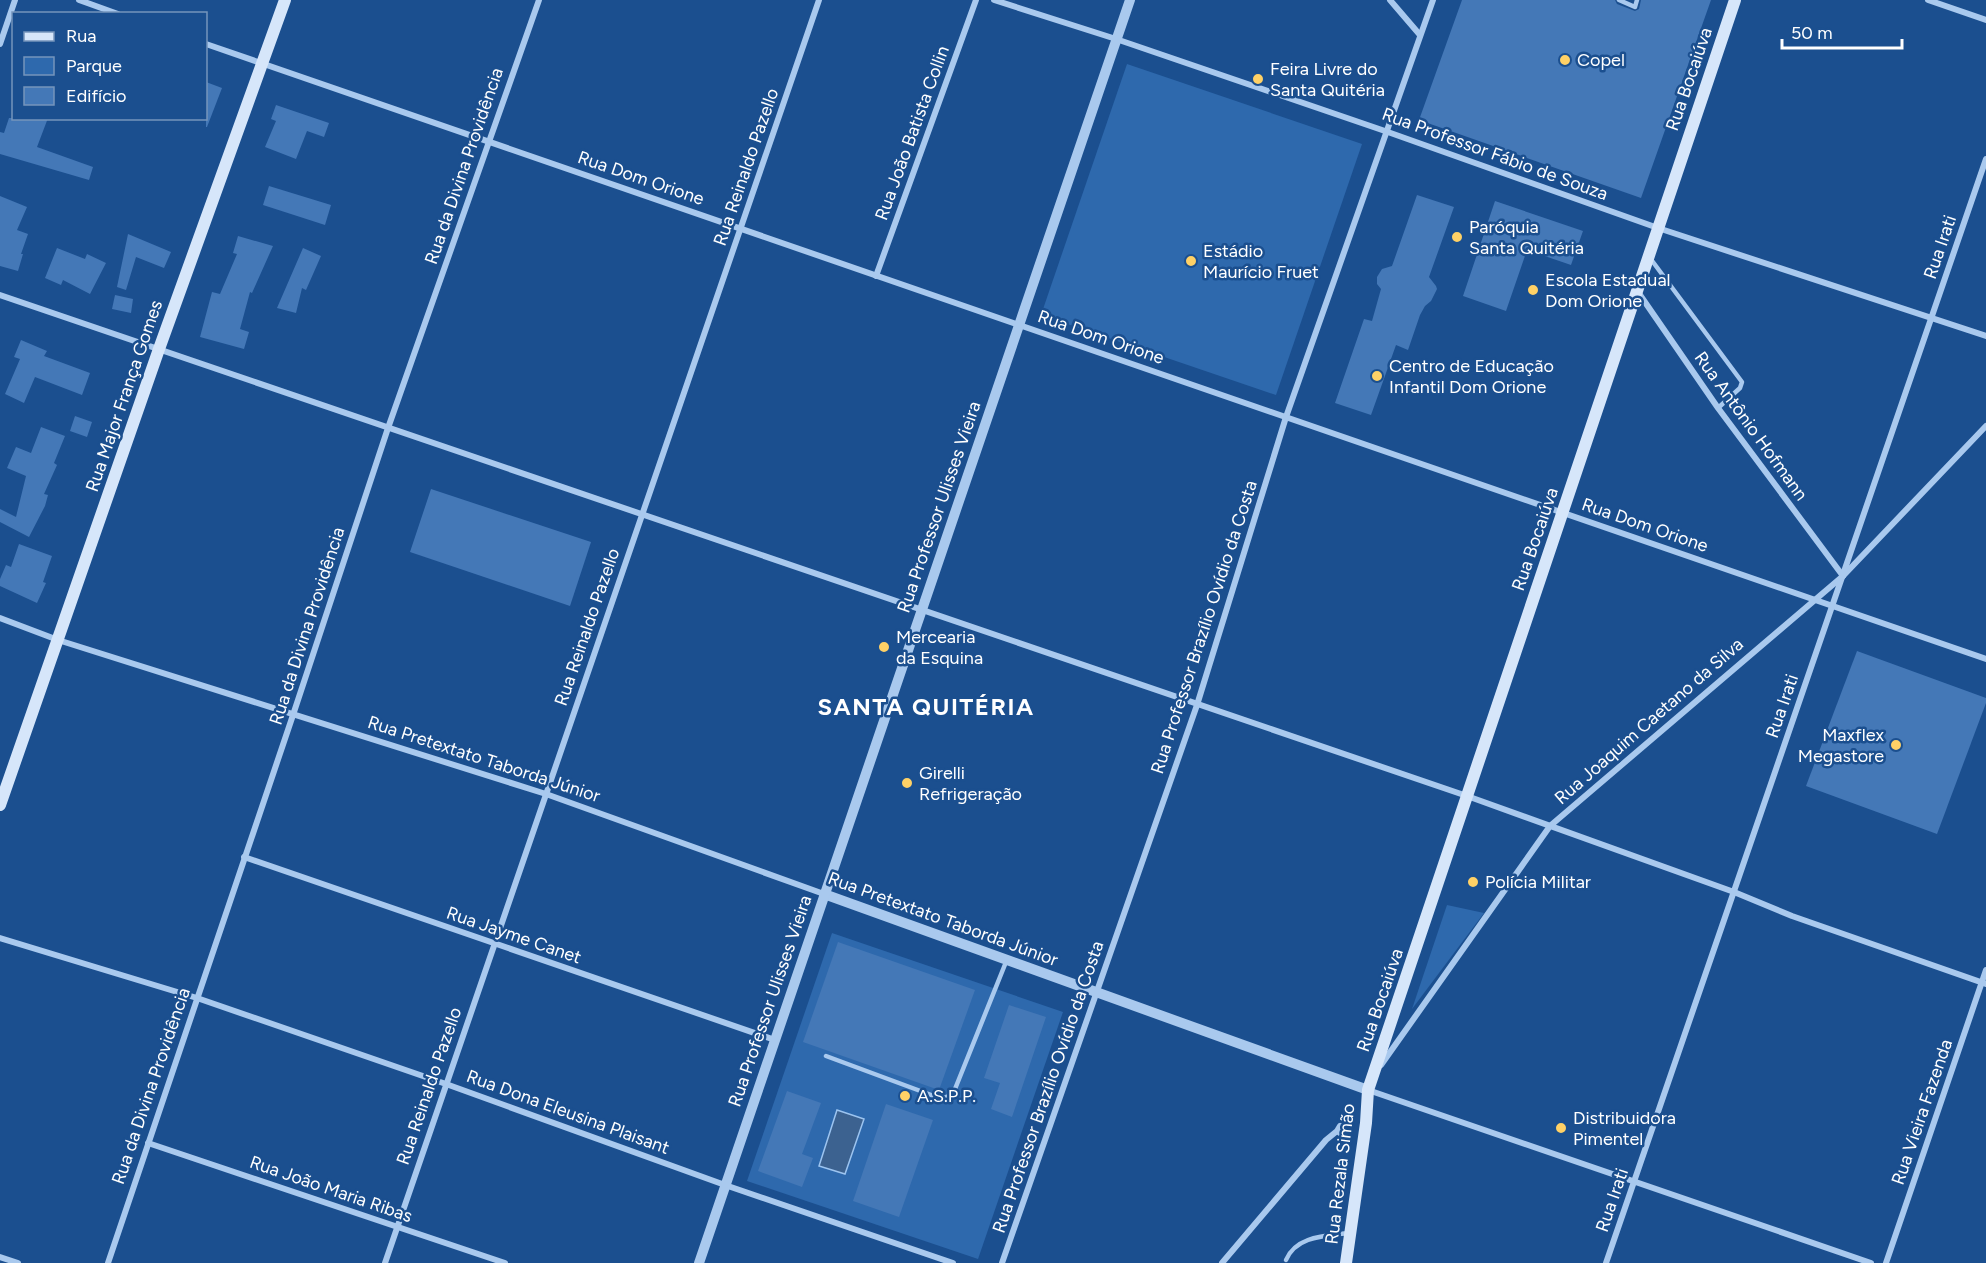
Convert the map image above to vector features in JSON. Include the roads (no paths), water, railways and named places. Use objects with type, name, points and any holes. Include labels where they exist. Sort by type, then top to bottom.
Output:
[{"type":"main road","name":"Rua Major França Gomes","points":[[0,805],[159,349],[285,0]]},
{"type":"main road","name":"Rua Bocaiúva","points":[[1368,1090],[1735,0]]},
{"type":"main road","name":"Rua Rezala Simão","points":[[1346,1263],[1366,1123],[1368,1090]]},
{"type":"street","points":[[0,44],[15,0]]},
{"type":"street","points":[[79,0],[112,12]]},
{"type":"street","name":"Rua da Divina Providência","points":[[108,1263],[388,428],[539,0]]},
{"type":"street","name":"Rua Reinaldo Pazello","points":[[385,1263],[819,0]]},
{"type":"street","name":"Rua João Batista Collin","points":[[876,276],[976,0]]},
{"type":"street","name":"Rua Professor Fábio de Souza","points":[[994,0],[1385,131],[1658,228],[1932,316],[1986,336]]},
{"type":"street","name":"Rua Professor Ulisses Vieira","points":[[699,1263],[1130,0]]},
{"type":"street","points":[[1390,0],[1420,35]]},
{"type":"street","name":"Rua Professor Brazílio Ovídio da Costa","points":[[1002,1263],[1197,705],[1286,417],[1432,0]]},
{"type":"street","points":[[1928,0],[1986,20]]},
{"type":"street","name":"Rua Dom Orione","points":[[207,44],[1986,659]]},
{"type":"street","name":"Rua Irati","points":[[1606,1263],[1986,159]]},
{"type":"street","name":"Rua Antônio Hofmann","points":[[1637,291],[1718,408],[1842,576]]},
{"type":"street","points":[[0,295],[1467,796],[1984,984]]},
{"type":"street","name":"Rua Joaquim Caetano da Silva","points":[[1373,1076],[1550,826],[1842,576],[1986,426]]},
{"type":"street","name":"Rua Pretextato Taborda Júnior","points":[[0,618],[58,640],[546,794],[1368,1090],[1635,1180],[1870,1263]]},
{"type":"street","name":"Rua Jayme Canet","points":[[244,857],[775,1040]]},
{"type":"street","name":"Rua Dona Eleusina Plaisant","points":[[0,938],[197,998],[446,1084],[725,1185],[953,1263]]},
{"type":"street","name":"Rua Vieira Fazenda","points":[[1886,1263],[1984,984],[1986,970]]},
{"type":"street","points":[[1222,1263],[1326,1140],[1337,1131]]},
{"type":"street","name":"Rua João Maria Ribas","points":[[148,1143],[505,1263]]},
{"type":"street","points":[[0,1257],[18,1263]]},
{"type":"lane","points":[[1619,0],[1635,7],[1637,0]]},
{"type":"lane","points":[[1649,256],[1742,382],[1740,388],[1718,408]]},
{"type":"lane","points":[[826,1056],[942,1099],[953,1094],[1007,959]]},
{"type":"lane","points":[[1286,1260],[1289,1252],[1302,1241],[1350,1232]]},
{"type":"place","name":"Copel","points":[[1565,60]]},
{"type":"place","name":"Feira Livre do Santa Quitéria","points":[[1258,79]]},
{"type":"place","name":"Paróquia Santa Quitéria","points":[[1457,237]]},
{"type":"place","name":"Estádio Maurício Fruet","points":[[1191,261]]},
{"type":"place","name":"Escola Estadual Dom Orione","points":[[1533,290]]},
{"type":"place","name":"Centro de Educação Infantil Dom Orione","points":[[1377,376]]},
{"type":"place","name":"Mercearia da Esquina","points":[[884,647]]},
{"type":"place","name":"Maxflex Megastore","points":[[1896,745]]},
{"type":"place","name":"Girelli Refrigeração","points":[[907,783]]},
{"type":"place","name":"Polícia Militar","points":[[1473,882]]},
{"type":"place","name":"A.S.P.P.","points":[[905,1096]]},
{"type":"place","name":"Distribuidora Pimentel","points":[[1561,1128]]},
{"type":"district","name":"SANTA QUITÉRIA","points":[[926,706]]}]
